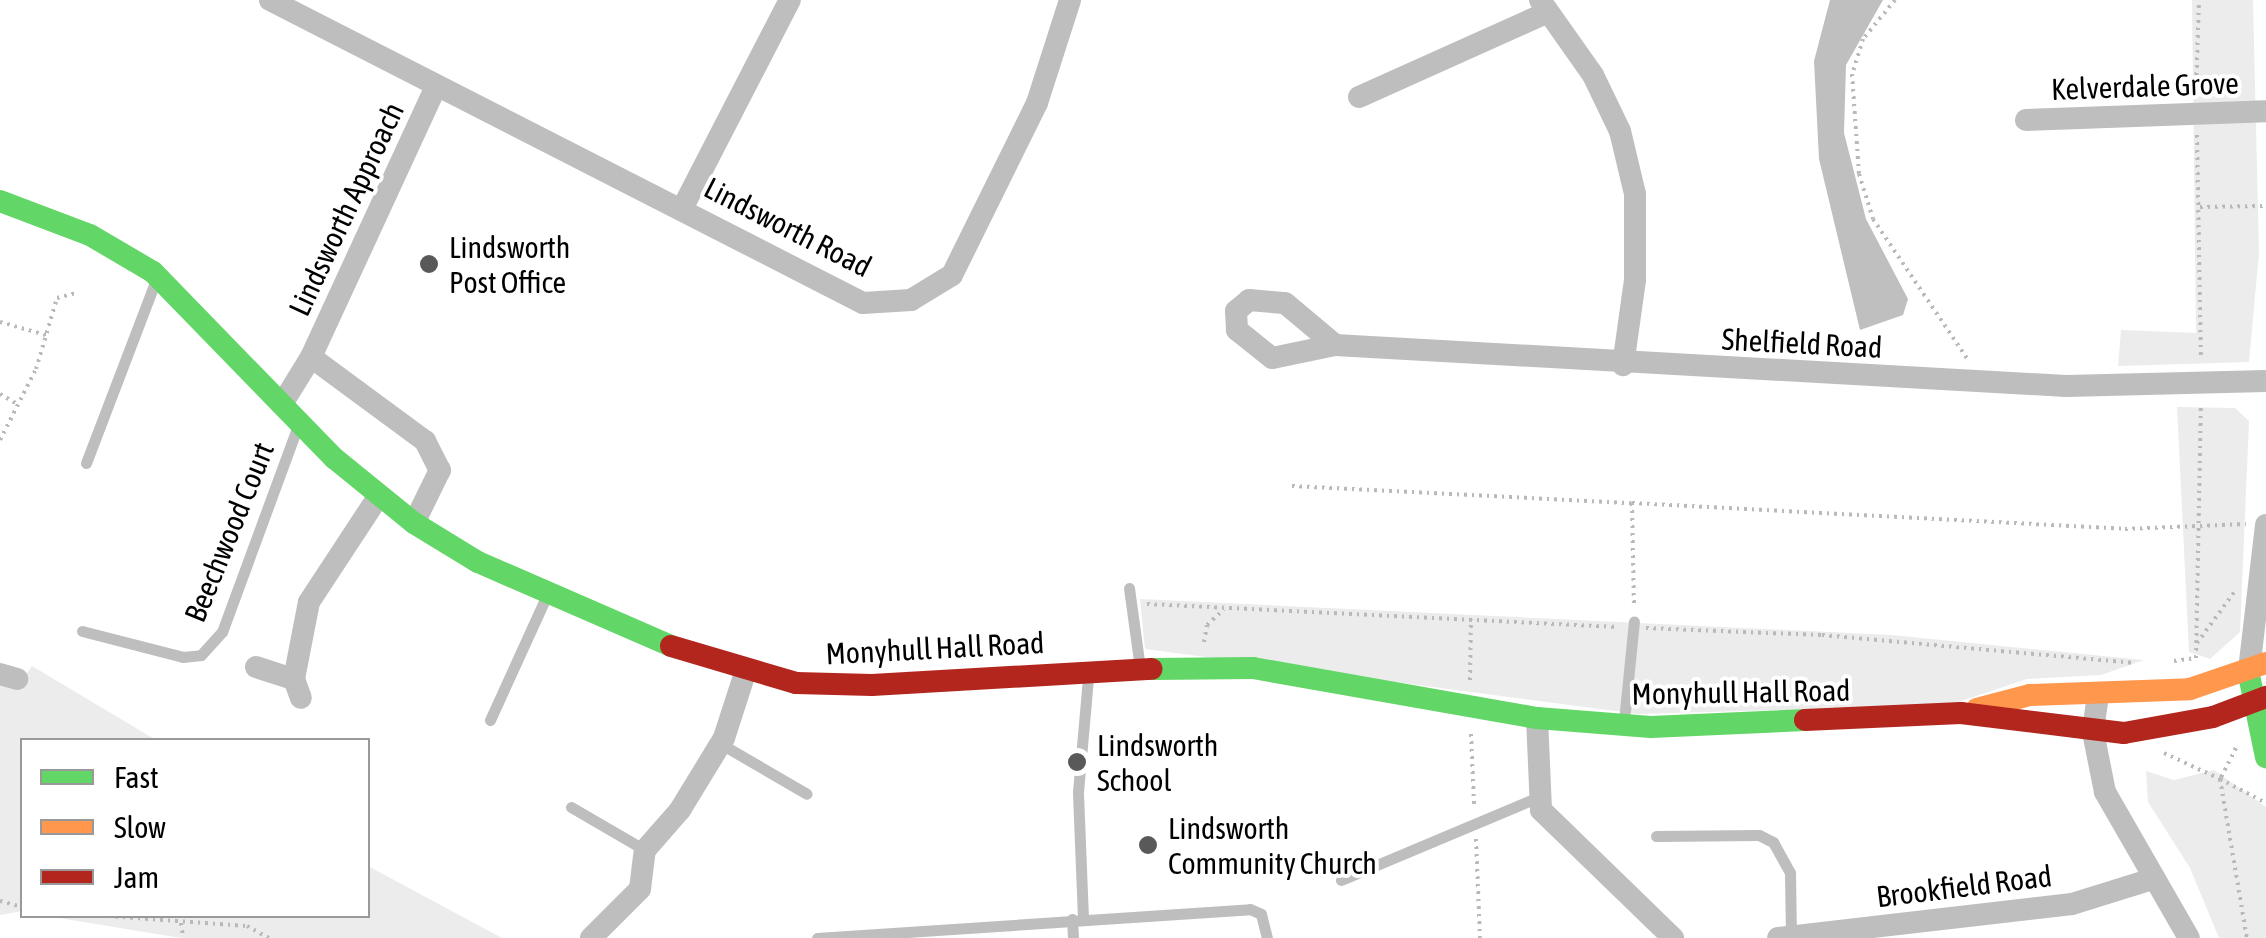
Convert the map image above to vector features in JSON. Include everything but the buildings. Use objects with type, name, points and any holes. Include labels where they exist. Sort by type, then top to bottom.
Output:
[{"type":"street","name":"Lindsworth Road","points":[[270,0],[863,302],[911,300],[952,275],[1037,103],[1070,0]]},
{"type":"street","points":[[683,207],[790,0]]},
{"type":"street","points":[[1358,97],[1543,6],[1593,75],[1620,132],[1635,194],[1635,280],[1622,364]]},
{"type":"street","name":"Lindsworth Approach","points":[[282,404],[311,357],[436,87]]},
{"type":"street","name":"Kelverdale Grove","points":[[2026,120],[2266,111]]},
{"type":"street","name":"Monyhull Hall Road","points":[[0,201],[90,235],[158,276],[282,404],[378,496],[414,523],[546,596],[746,670],[832,686],[1088,668],[1253,668],[1470,708],[1624,725],[1961,713],[2093,732],[2154,730],[2260,700]]},
{"type":"street","name":"Shelfield Road","points":[[1335,345],[1984,382],[2266,382]]},
{"type":"street","name":"Lindsworth Approach","points":[[311,357],[426,440],[440,470],[414,523]]},
{"type":"street","points":[[256,668],[298,689],[309,602],[378,496]]},
{"type":"street","points":[[2258,525],[2258,667],[2266,757]]},
{"type":"street","name":"Monyhull Hall Road","points":[[1961,713],[2030,695],[2098,696],[2190,689],[2258,667]]},
{"type":"street","points":[[591,938],[640,888],[644,850],[680,810],[721,744],[746,670]]},
{"type":"street","points":[[2098,696],[2093,732],[2106,792],[2189,938]]},
{"type":"street","points":[[2213,716],[2244,736],[2266,779]]},
{"type":"street","points":[[1537,718],[1538,797],[1554,829],[1672,938]]},
{"type":"street","name":"Brookfield Road","points":[[1785,937],[1829,935],[2072,904],[2154,879]]},
{"type":"lane","points":[[86,463],[158,276]]},
{"type":"lane","name":"Beechwood Court","points":[[82,630],[183,657],[200,656],[222,632],[300,421]]},
{"type":"lane","points":[[1129,588],[1140,668]]},
{"type":"lane","points":[[490,720],[546,596]]},
{"type":"lane","points":[[1624,725],[1634,624]]},
{"type":"lane","points":[[1073,938],[1078,918],[1078,792],[1088,668]]},
{"type":"lane","points":[[721,744],[807,794]]},
{"type":"lane","points":[[1342,880],[1538,797]]},
{"type":"lane","points":[[572,807],[644,850]]},
{"type":"lane","points":[[1656,836],[1769,839],[1790,873],[1785,937]]},
{"type":"lane","points":[[817,938],[1250,909],[1261,914],[1266,938]]},
{"type":"path","points":[[1895,0],[1863,39],[1852,74],[1859,174],[1873,220],[1984,382]]},
{"type":"path","points":[[2196,658],[2203,526],[2196,114],[2199,0]]},
{"type":"path","points":[[2200,206],[2266,206]]},
{"type":"path","points":[[0,440],[46,335],[56,298],[76,293]]},
{"type":"path","points":[[0,322],[46,335]]},
{"type":"path","points":[[0,394],[18,404]]},
{"type":"path","points":[[1292,486],[2125,529],[2258,525]]},
{"type":"path","points":[[1632,502],[1634,624]]},
{"type":"path","points":[[2196,643],[2232,593],[2260,572]]},
{"type":"path","points":[[1131,604],[1634,624],[2107,656],[2142,665]]},
{"type":"path","points":[[1200,666],[1207,625],[1226,608]]},
{"type":"path","points":[[1470,708],[1471,619]]},
{"type":"path","points":[[2238,744],[2220,779],[2247,938]]},
{"type":"path","points":[[2153,748],[2266,803]]},
{"type":"path","points":[[137,918],[247,926],[269,938]]},
{"type":"path","points":[[181,921],[183,938]]},
{"type":"shaded area","points":[[1830,0],[1883,0],[1846,65],[1844,133],[1866,219],[1908,299],[1903,315],[1860,330],[1819,159],[1814,61]]},
{"type":"shaded area","points":[[2192,0],[2253,0],[2259,253],[2249,362],[2118,366],[2121,330],[2196,333]]},
{"type":"shaded area","points":[[2177,407],[2235,408],[2249,421],[2240,632],[2210,659],[2189,652]]},
{"type":"shaded area","points":[[1140,599],[1891,635],[2144,660],[2101,675],[2027,679],[1949,705],[1638,714],[1145,649]]},
{"type":"shaded area","points":[[32,666],[153,738],[20,738],[20,911],[0,915],[0,681],[18,685]]},
{"type":"shaded area","points":[[2214,770],[2266,807],[2266,938],[2219,938],[2190,868],[2148,802],[2146,771],[2174,780]]},
{"type":"shaded area","points":[[370,867],[502,938],[181,938],[59,918],[370,918]]},
{"type":"traffic: fast","points":[[0,201],[90,235],[153,272],[334,458],[414,523],[478,562],[671,646]]},
{"type":"traffic: fast","points":[[1152,669],[1253,668],[1537,718],[1651,727],[1805,720]]},
{"type":"traffic: fast","points":[[2250,680],[2266,757]]},
{"type":"traffic: slow","points":[[1977,709],[2030,695],[2190,689],[2266,663]]},
{"type":"traffic: jam","points":[[671,646],[796,683],[872,685],[1152,669]]},
{"type":"traffic: jam","points":[[1805,720],[1961,713],[2124,733],[2213,717],[2266,697]]},
{"type":"place","name":"Lindsworth Post Office","points":[[429,264]]},
{"type":"place","name":"Lindsworth School","points":[[1077,762]]},
{"type":"place","name":"Lindsworth Community Church","points":[[1148,845]]}]
